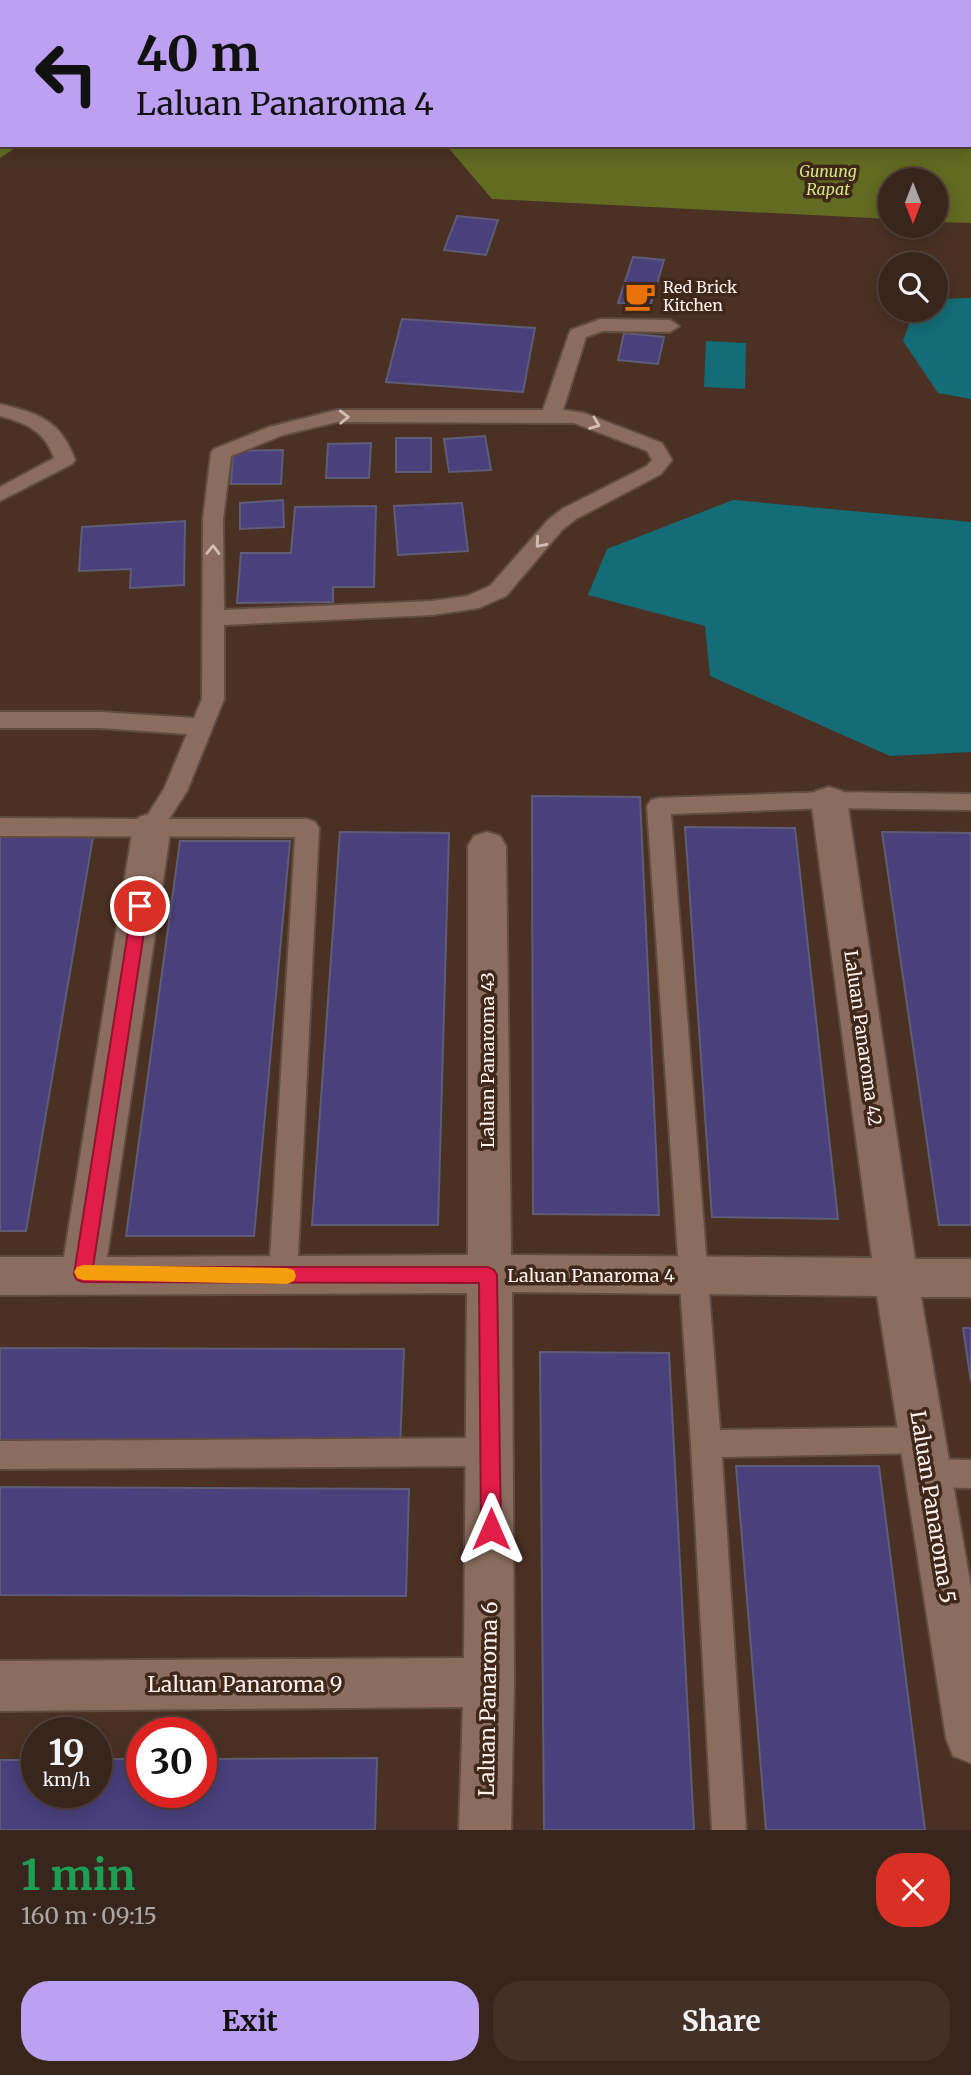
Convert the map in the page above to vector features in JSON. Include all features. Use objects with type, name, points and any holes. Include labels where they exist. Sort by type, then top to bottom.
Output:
[{"type":"street","name":"Laluan Panaroma 42","points":[[829,800],[895,1276]]},
{"type":"street","points":[[83,1274],[152,827]]},
{"type":"street","name":"Laluan Panaroma 43","points":[[487,846],[488,1275]]},
{"type":"street","name":"Laluan Panaroma 4","points":[[0,1276],[603,1273],[971,1278]]},
{"type":"street","name":"Laluan Panaroma 6","points":[[485,1830],[492,1452],[488,1275]]},
{"type":"street","name":"Laluan Panaroma 5","points":[[895,1276],[940,1462],[967,1682],[971,1738]]},
{"type":"street","name":"Laluan Panaroma 9","points":[[0,1686],[489,1682]]},
{"type":"lane","points":[[551,416],[578,334],[601,325],[670,326]]},
{"type":"lane","points":[[0,410],[29,418],[48,427],[59,442],[65,460],[0,495]]},
{"type":"lane","points":[[152,827],[175,791],[213,699],[212,618],[213,519],[221,453],[276,431],[337,416],[551,416],[576,417],[655,447],[662,460],[654,470],[569,514],[555,525],[498,591],[471,603],[432,608],[212,618]]},
{"type":"lane","points":[[0,720],[100,720],[202,727]]},
{"type":"lane","points":[[729,1830],[706,1444],[659,806],[829,800],[971,802]]},
{"type":"lane","points":[[0,828],[307,828],[283,1276]]},
{"type":"lane","points":[[706,1444],[940,1462]]},
{"type":"lane","points":[[0,1455],[492,1452]]},
{"type":"green space","points":[[0,147],[17,147],[0,158]]},
{"type":"green space","name":"Gunung Rapat","points":[[448,147],[971,147],[971,223],[948,222],[948,168],[878,168],[878,218],[492,199]]},
{"type":"water","points":[[971,298],[971,399],[938,393],[903,341],[910,322],[948,322],[948,299]]},
{"type":"water","points":[[706,341],[746,343],[745,389],[704,387]]},
{"type":"water","points":[[733,500],[971,522],[971,752],[890,756],[710,676],[705,626],[588,595],[607,549]]},
{"type":"building","points":[[457,216],[498,220],[486,255],[444,250]]},
{"type":"building","points":[[633,257],[664,260],[650,307],[618,303]]},
{"type":"building","points":[[402,319],[535,328],[523,392],[386,382]]},
{"type":"building","points":[[624,333],[664,337],[658,364],[618,360]]},
{"type":"building","points":[[485,436],[491,470],[449,472],[444,439]]},
{"type":"building","points":[[396,438],[431,438],[431,472],[396,472]]},
{"type":"building","points":[[371,443],[369,478],[326,478],[328,444]]},
{"type":"building","points":[[283,450],[281,484],[231,484],[233,451]]},
{"type":"building","points":[[283,500],[284,527],[240,529],[240,503]]},
{"type":"building","points":[[462,503],[468,551],[398,555],[394,506]]},
{"type":"building","points":[[376,506],[374,587],[333,587],[333,602],[237,603],[241,553],[291,553],[295,507]]},
{"type":"building","points":[[185,521],[184,585],[130,588],[131,569],[79,571],[82,527]]},
{"type":"building","points":[[532,796],[640,797],[659,1215],[533,1214]]},
{"type":"building","points":[[685,827],[795,828],[838,1219],[712,1217]]},
{"type":"building","points":[[340,832],[449,833],[438,1225],[312,1225]]},
{"type":"building","points":[[882,832],[971,833],[971,1225],[939,1225]]},
{"type":"building","points":[[0,836],[93,837],[26,1231],[0,1231]]},
{"type":"building","points":[[180,841],[290,841],[254,1236],[126,1236]]},
{"type":"building","points":[[963,1328],[971,1328],[971,1382]]},
{"type":"building","points":[[0,1348],[404,1349],[400,1448],[0,1446]]},
{"type":"building","points":[[540,1352],[669,1353],[694,1830],[544,1830]]},
{"type":"building","points":[[736,1466],[879,1466],[925,1830],[766,1830]]},
{"type":"building","points":[[0,1487],[409,1489],[406,1596],[0,1595]]},
{"type":"building","points":[[377,1758],[375,1830],[0,1830],[0,1760],[21,1760],[21,1808],[112,1808],[112,1759],[126,1759],[126,1808],[217,1808],[217,1759]]},
{"type":"slow traffic","points":[[83,1272],[287,1276]]},
{"type":"place","name":"Red Brick Kitchen","points":[[640,296]]},
{"type":"route","points":[[140,906],[83,1274],[488,1275],[491,1529]]}]
